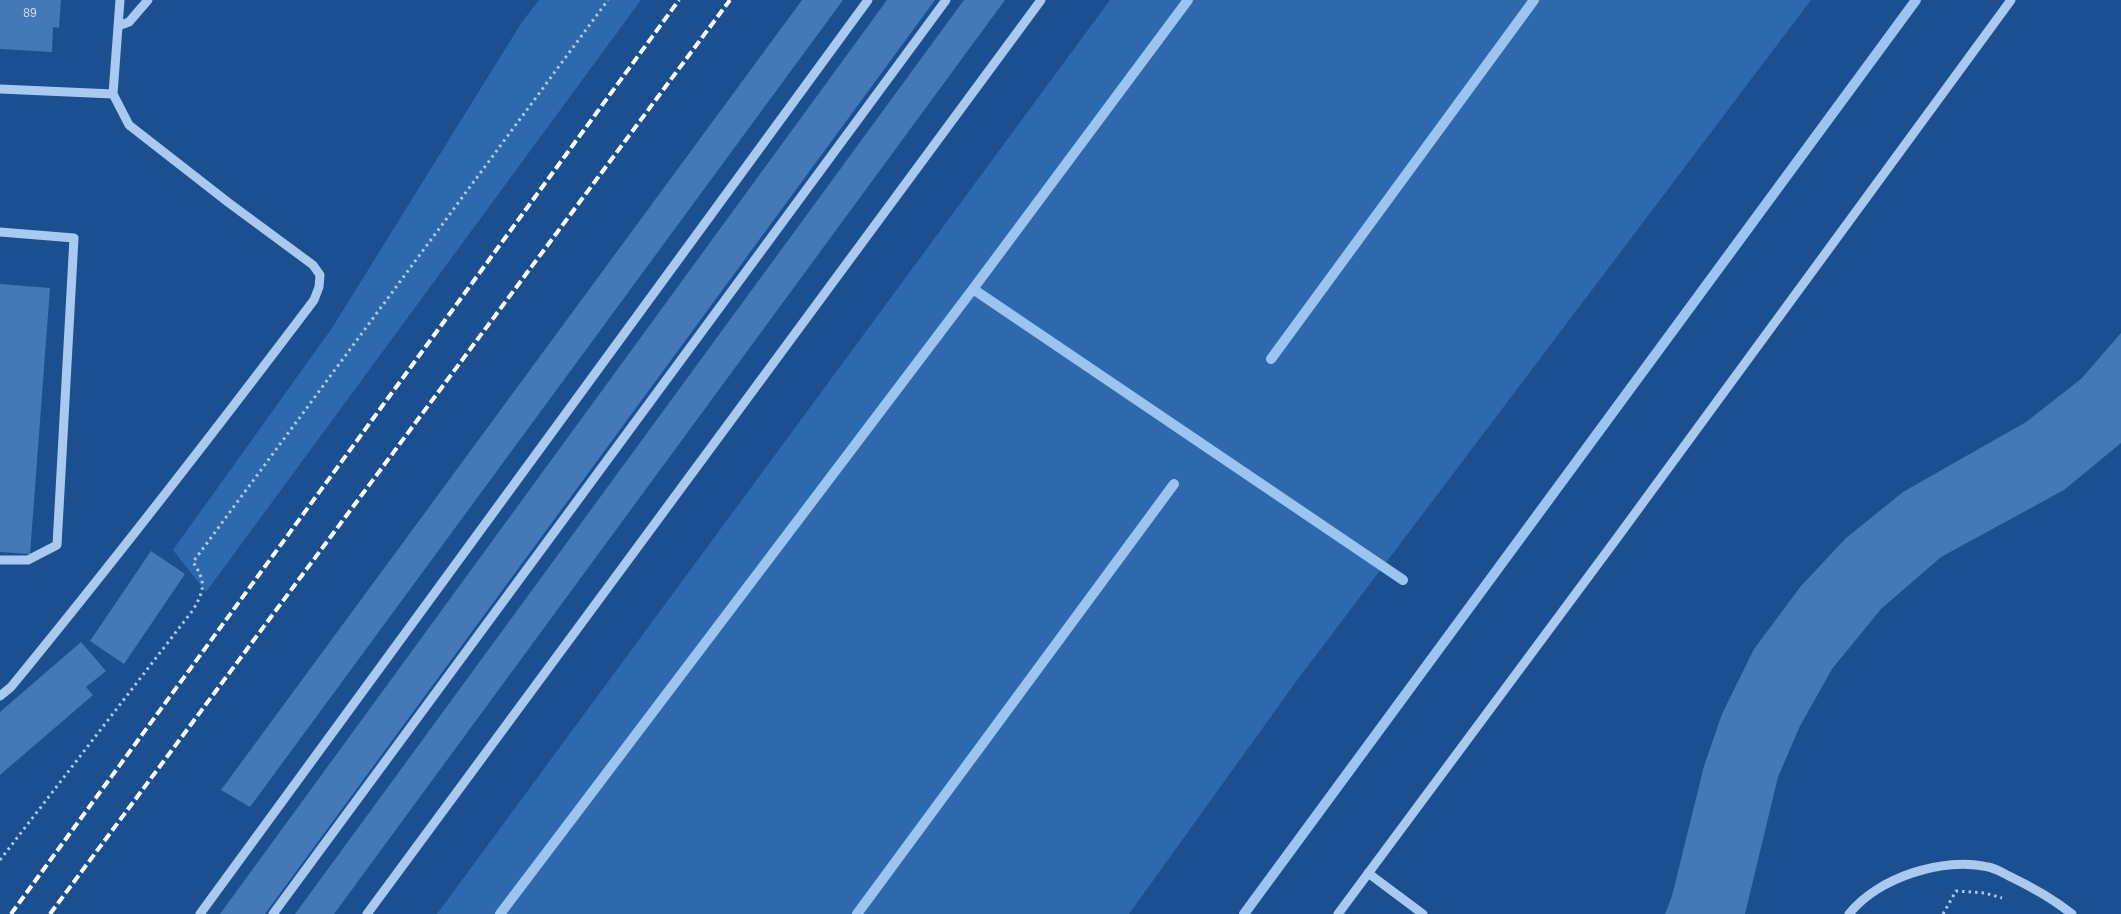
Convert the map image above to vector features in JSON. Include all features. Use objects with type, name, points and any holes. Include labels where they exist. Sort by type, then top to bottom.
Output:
[{"type":"street","points":[[0,696],[11,686],[66,620],[179,479],[314,300],[319,287],[320,275],[313,265],[229,203],[129,125],[113,94],[120,0]]},
{"type":"street","points":[[118,26],[129,22],[138,14],[148,0]]},
{"type":"street","points":[[200,914],[868,0]]},
{"type":"street","points":[[273,914],[946,0]]},
{"type":"street","points":[[367,914],[1041,0]]},
{"type":"street","points":[[1338,914],[1618,538],[2011,0]]},
{"type":"street","points":[[0,89],[113,94]]},
{"type":"street","points":[[0,232],[74,238],[57,545],[28,560],[0,560]]},
{"type":"street","points":[[1848,914],[1885,884],[1927,868],[1957,865],[1989,867],[2050,896],[2072,914]]},
{"type":"street","points":[[1368,872],[1422,914]]},
{"type":"path","points":[[0,860],[193,610],[201,595],[203,578],[193,562],[608,0]]},
{"type":"path","points":[[1943,914],[1956,891],[1985,892],[2009,900]]},
{"type":"shaded area","points":[[539,0],[641,0],[206,592],[173,550],[332,328],[522,22]]},
{"type":"shaded area","points":[[1110,0],[1811,0],[1295,683],[1129,914],[437,914]]},
{"type":"building","points":[[0,0],[61,0],[59,28],[53,27],[52,52],[0,49]]},
{"type":"building","points":[[802,0],[843,0],[250,807],[221,790]]},
{"type":"building","points":[[887,0],[935,0],[265,914],[220,914]]},
{"type":"building","points":[[964,0],[1005,0],[334,914],[295,914]]},
{"type":"building","points":[[0,284],[50,288],[30,554],[0,552]]},
{"type":"building","points":[[2121,333],[2121,443],[2064,490],[1941,557],[1881,609],[1832,669],[1800,726],[1778,777],[1745,914],[1665,914],[1672,896],[1704,766],[1722,714],[1754,649],[1801,586],[1846,538],[1903,492],[2026,422],[2081,379]]},
{"type":"building","points":[[151,551],[185,574],[124,664],[90,641]]},
{"type":"building","points":[[81,642],[106,671],[86,687],[93,695],[0,775],[0,712]]},
{"type":"waterway","points":[[500,914],[973,289],[1188,0]]},
{"type":"waterway","points":[[1271,359],[1534,0]]},
{"type":"waterway","points":[[1244,914],[1916,0]]},
{"type":"waterway","points":[[973,289],[1403,580]]},
{"type":"waterway","points":[[857,914],[1174,484]]},
{"type":"railway","points":[[11,914],[679,0]]},
{"type":"railway","points":[[50,914],[730,0]]}]
